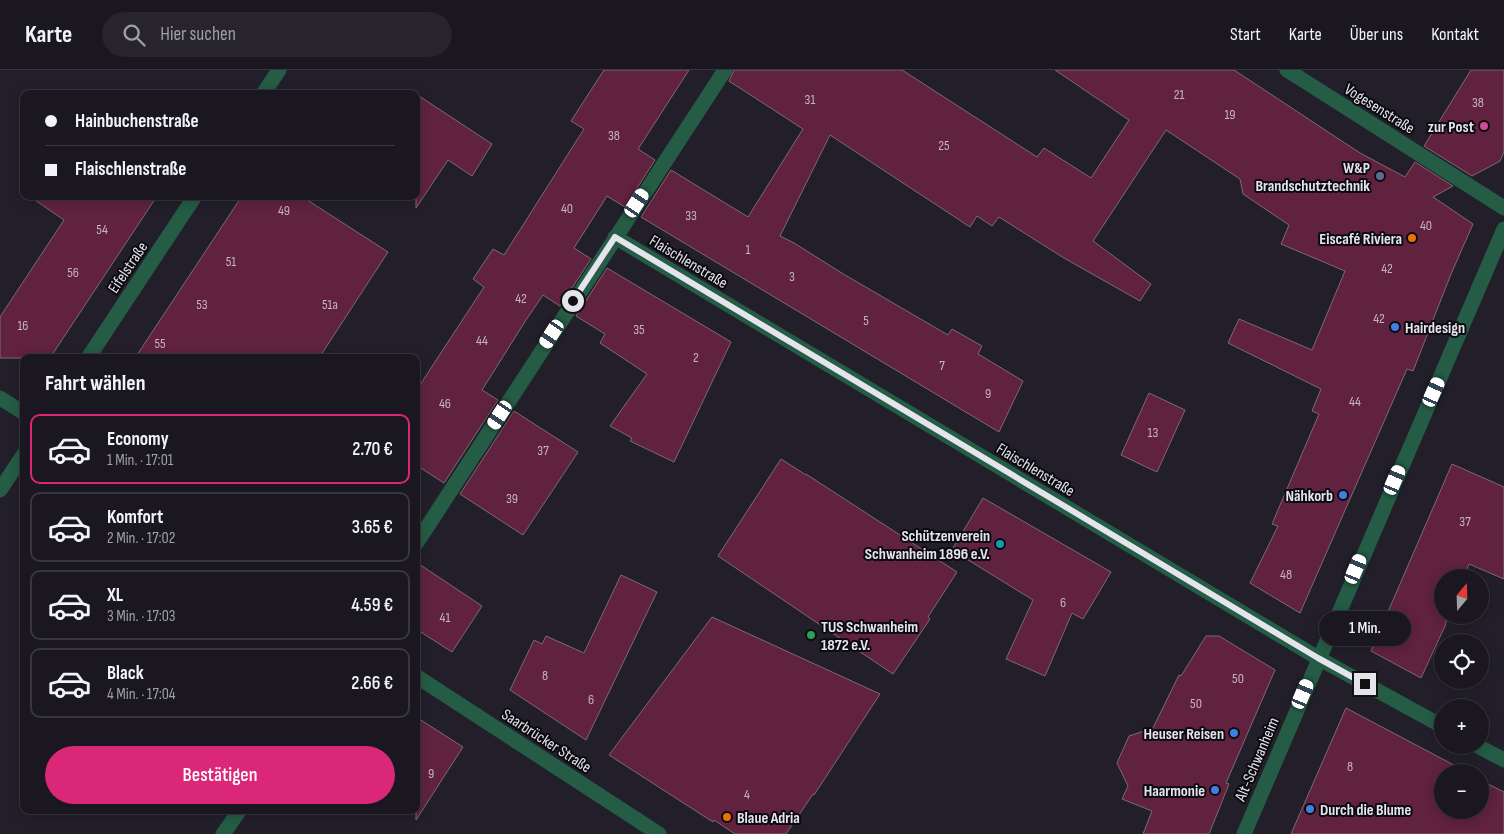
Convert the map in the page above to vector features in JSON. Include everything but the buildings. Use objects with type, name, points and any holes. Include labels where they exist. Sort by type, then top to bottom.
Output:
[{"type":"street","points":[[420,538],[725,70]]},
{"type":"street","name":"Vogesenstraße","points":[[1287,70],[1504,208]]},
{"type":"street","points":[[266,90],[278,71]]},
{"type":"street","name":"Eifelstraße","points":[[91,354],[192,200]]},
{"type":"street","name":"Alt-Schwanheim","points":[[1244,834],[1318,658],[1504,230]]},
{"type":"street","name":"Flaischlenstraße","points":[[615,237],[1318,658],[1434,722]]},
{"type":"street","points":[[0,398],[20,410]]},
{"type":"street","points":[[0,490],[20,460]]},
{"type":"street","name":"Saarbrücker Straße","points":[[420,679],[659,834]]},
{"type":"street","points":[[1489,752],[1504,760]]},
{"type":"street","points":[[223,834],[237,814]]},
{"type":"place","name":"zur Post","points":[[1484,126]]},
{"type":"place","name":"W&P Brandschutztechnik","points":[[1380,176]]},
{"type":"place","name":"Eiscafé Riviera","points":[[1412,238]]},
{"type":"place","name":"Hairdesign","points":[[1395,327]]},
{"type":"place","name":"Nähkorb","points":[[1343,495]]},
{"type":"place","name":"Schützenverein Schwanheim 1896 e.V.","points":[[1000,544]]},
{"type":"place","name":"TUS Schwanheim 1872 e.V.","points":[[811,635]]},
{"type":"place","name":"Heuser Reisen","points":[[1234,733]]},
{"type":"place","name":"Haarmonie","points":[[1215,790]]},
{"type":"place","name":"Durch die Blume","points":[[1310,809]]},
{"type":"place","name":"Blaue Adria","points":[[727,817]]},
{"type":"route","points":[[573,301],[615,237],[1318,658],[1365,684]]}]
